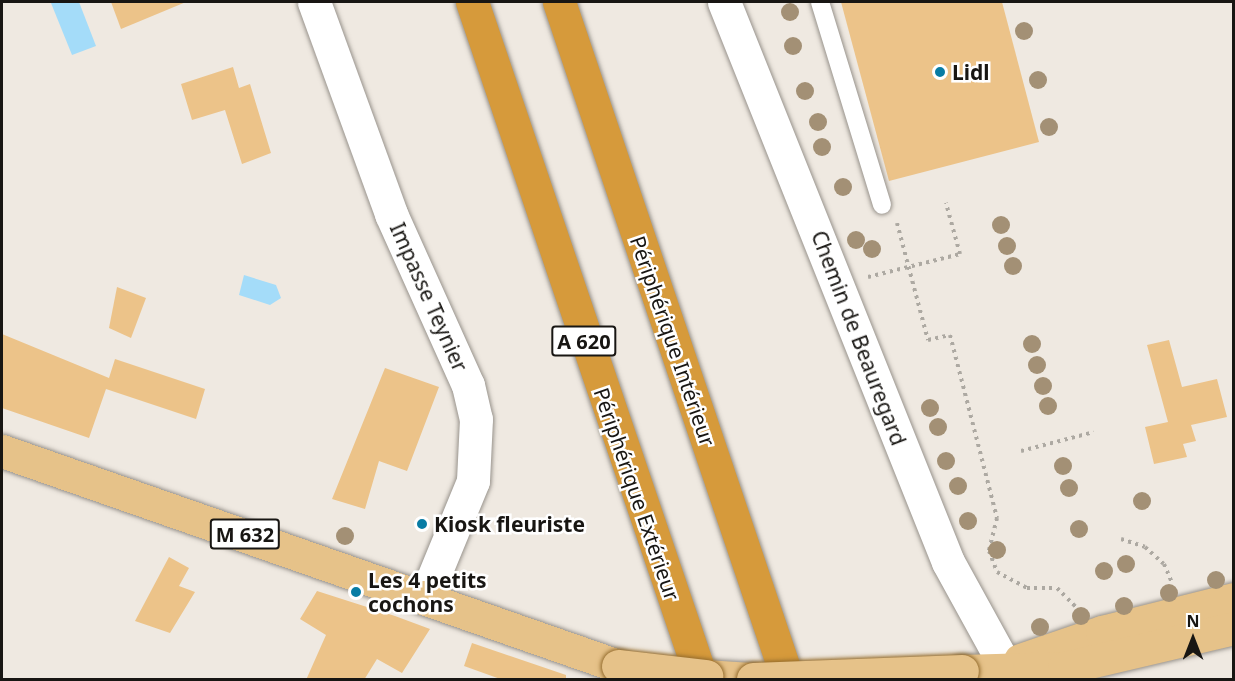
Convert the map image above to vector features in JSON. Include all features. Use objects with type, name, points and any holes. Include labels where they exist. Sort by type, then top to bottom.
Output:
[{"type":"highway","name":"Périphérique Extérieur","points":[[472,2],[701,678]]},
{"type":"highway","name":"Périphérique Intérieur","points":[[559,2],[788,680]]},
{"type":"main road","name":"M 632","points":[[2,451],[426,595],[618,666],[701,678]]},
{"type":"main road","points":[[1017,667],[1088,655],[1183,612],[1233,599]]},
{"type":"main road","points":[[701,678],[867,678],[1017,667],[1233,628]]},
{"type":"street","name":"Impasse Teynier","points":[[314,2],[392,214],[468,385],[476,419],[473,481],[426,595]]},
{"type":"street","name":"Chemin de Beauregard","points":[[724,2],[840,284],[960,589],[1017,667]]},
{"type":"lane","points":[[820,2],[889,209]]},
{"type":"path","points":[[840,284],[960,254],[946,203]]},
{"type":"path","points":[[889,209],[909,267],[928,340],[950,335],[996,518],[989,551],[996,572],[1027,588],[1057,588],[1076,608],[1088,655]]},
{"type":"path","points":[[1021,451],[1094,432]]},
{"type":"path","points":[[1121,539],[1145,547],[1164,564],[1183,612]]},
{"type":"water","points":[[79,2],[96,46],[72,55],[51,3]]},
{"type":"water","points":[[244,275],[276,285],[281,298],[270,305],[239,295]]},
{"type":"building","points":[[111,2],[186,2],[121,29]]},
{"type":"building","name":"Lidl","points":[[841,2],[1002,2],[1039,142],[889,181]]},
{"type":"building","points":[[233,67],[239,88],[250,84],[271,153],[242,164],[225,110],[192,120],[181,84]]},
{"type":"building","points":[[117,287],[146,298],[131,338],[109,328]]},
{"type":"building","points":[[2,334],[109,378],[115,359],[205,389],[196,419],[106,389],[89,438],[2,408]]},
{"type":"building","points":[[1169,340],[1182,387],[1217,379],[1227,417],[1191,425],[1196,441],[1183,444],[1187,457],[1154,464],[1145,427],[1168,422],[1147,345]]},
{"type":"building","points":[[385,368],[439,387],[407,471],[379,461],[365,509],[332,499]]},
{"type":"building","points":[[169,557],[189,568],[179,586],[195,592],[170,633],[135,621]]},
{"type":"building","points":[[317,591],[430,629],[402,673],[377,659],[364,680],[306,680],[326,635],[300,619]]},
{"type":"building","points":[[472,643],[566,675],[566,680],[503,680],[464,666]]},
{"type":"place","name":"Lidl","points":[[940,72]]},
{"type":"place","name":"Kiosk fleuriste","points":[[422,524]]},
{"type":"place","name":"Les 4 petits cochons","points":[[356,592]]}]
